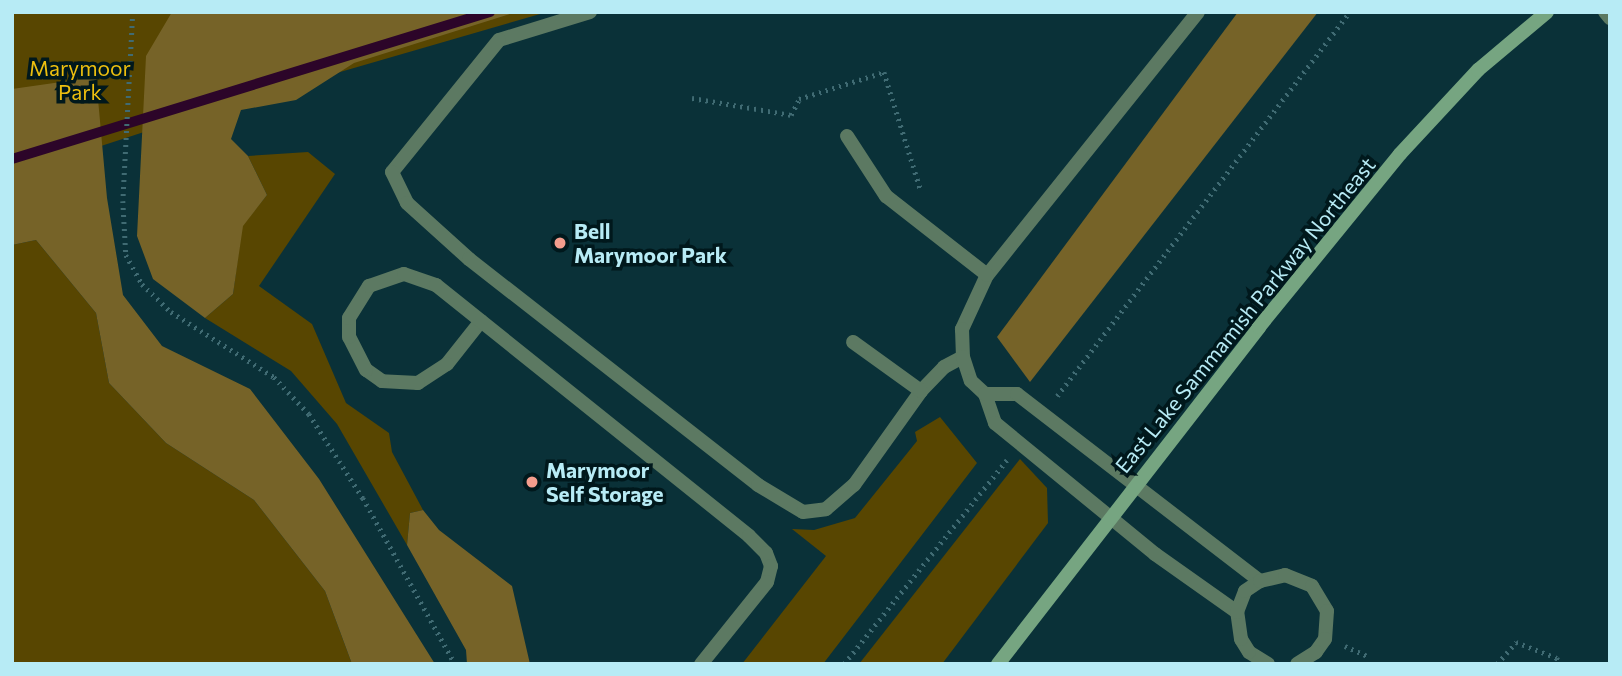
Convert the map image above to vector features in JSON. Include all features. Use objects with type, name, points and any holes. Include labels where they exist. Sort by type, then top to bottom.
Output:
[{"type":"main road","name":"East Lake Sammamish Parkway Northeast","points":[[998,664],[1137,484],[1401,154],[1478,70],[1547,12]]},
{"type":"lane","points":[[590,12],[499,40],[392,172],[407,203],[469,260],[737,469],[803,512],[826,509],[854,485],[921,391],[944,367],[963,357]]},
{"type":"lane","points":[[1198,12],[987,275],[962,329],[963,357],[971,381],[985,394],[995,423],[1155,554],[1237,612]]},
{"type":"lane","points":[[1605,12],[1610,18]]},
{"type":"lane","points":[[846,136],[892,202],[987,275]]},
{"type":"lane","points":[[481,321],[447,364],[418,383],[382,381],[366,370],[349,337],[349,318],[363,293],[386,277],[404,274],[436,285],[481,321],[766,553],[771,565],[767,582],[701,664]]},
{"type":"lane","points":[[853,342],[921,391]]},
{"type":"lane","points":[[985,394],[1017,394],[1260,581]]},
{"type":"lane","points":[[1268,664],[1249,652],[1241,639],[1237,612],[1245,591],[1260,581],[1286,575],[1300,578],[1322,597],[1328,625],[1325,639],[1316,652],[1297,664]]},
{"type":"path","points":[[133,12],[124,173],[126,255],[142,284],[172,312],[274,377],[309,414],[363,498],[455,664]]},
{"type":"path","points":[[1052,403],[1350,12]]},
{"type":"path","points":[[844,664],[1012,454]]},
{"type":"path","points":[[1497,664],[1516,642],[1558,658],[1560,664]]},
{"type":"green space","name":"Marymoor Park","points":[[12,12],[547,12],[230,104],[12,175]]},
{"type":"green space","points":[[172,12],[516,12],[354,63],[296,100],[241,110],[231,139],[248,156],[267,195],[243,226],[233,294],[205,318],[153,279],[137,236],[146,56]]},
{"type":"green space","points":[[1238,12],[1318,12],[1030,382],[997,337]]},
{"type":"green space","points":[[96,77],[107,198],[123,295],[162,346],[250,389],[319,479],[435,664],[352,664],[325,591],[254,500],[166,443],[109,383],[96,313],[36,240],[12,245],[12,89]]},
{"type":"green space","points":[[308,152],[335,174],[259,286],[312,324],[346,403],[389,433],[392,452],[423,510],[410,513],[407,545],[337,424],[291,371],[205,318],[233,294],[242,226],[267,195],[248,156]]},
{"type":"green space","points":[[36,240],[96,313],[109,383],[166,443],[254,500],[325,591],[352,664],[12,664],[12,245]]},
{"type":"green space","points":[[940,417],[977,463],[823,664],[742,664],[826,556],[792,529],[814,530],[855,518],[917,441],[915,432]]},
{"type":"green space","points":[[1020,459],[1047,488],[1048,523],[942,664],[859,664]]},
{"type":"green space","points":[[423,510],[439,530],[512,586],[530,664],[467,664],[466,650],[407,545],[410,513]]},
{"type":"waterway","points":[[12,159],[490,12]]},
{"type":"place","name":"Bell Marymoor Park","points":[[560,243]]},
{"type":"place","name":"Marymoor Self Storage","points":[[532,482]]}]
